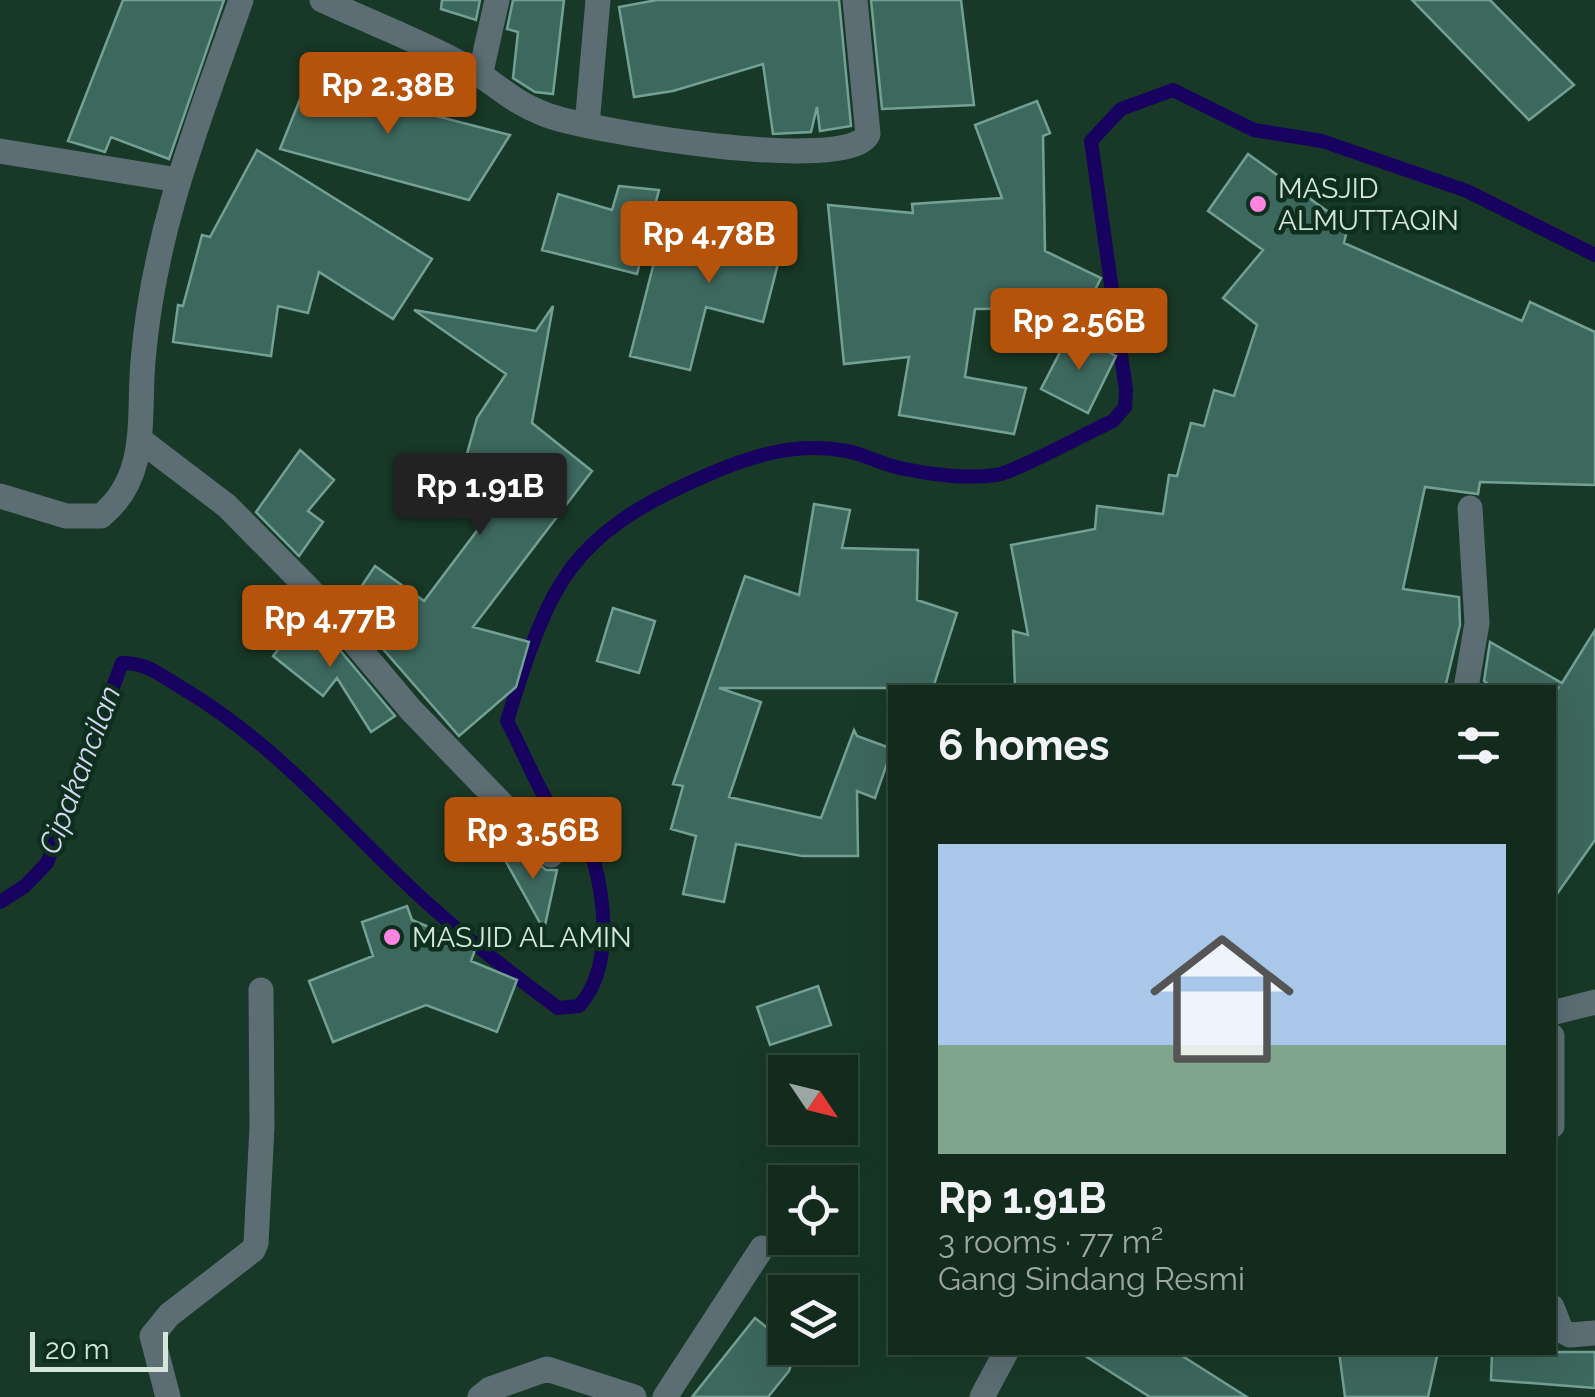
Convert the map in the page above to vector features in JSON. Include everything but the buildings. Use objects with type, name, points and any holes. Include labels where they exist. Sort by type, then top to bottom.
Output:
[{"type":"street","points":[[0,496],[66,516],[101,516],[124,493],[136,472],[145,335],[157,247],[240,0]]},
{"type":"street","points":[[322,0],[480,76],[505,97],[548,116],[715,146],[812,151],[864,143],[868,134],[855,0]]},
{"type":"street","points":[[480,76],[497,0]]},
{"type":"street","points":[[587,124],[598,0]]},
{"type":"street","points":[[0,151],[178,180]]},
{"type":"street","points":[[140,439],[227,506],[310,590],[411,710],[552,855]]},
{"type":"street","points":[[1467,685],[1477,623],[1470,508]]},
{"type":"street","points":[[168,1397],[152,1336],[169,1315],[253,1250],[256,1243],[262,1127],[261,990]]},
{"type":"street","points":[[1556,1012],[1595,1002]]},
{"type":"street","points":[[665,1397],[762,1248]]},
{"type":"street","points":[[1556,1318],[1561,1330],[1570,1335],[1595,1333]]},
{"type":"street","points":[[982,1397],[1004,1355]]},
{"type":"street","points":[[480,1397],[490,1389],[547,1369],[634,1397]]},
{"type":"waterway","name":"Cipakancilan","points":[[0,902],[25,886],[47,863],[122,663],[131,664],[147,667],[215,709],[302,781],[464,935],[558,1008],[579,1006],[597,974],[603,936],[601,895],[593,858],[550,807],[507,721],[537,632],[571,568],[623,519],[660,497],[707,475],[775,452],[828,449],[927,473],[996,475],[1113,421],[1125,407],[1126,390],[1091,141],[1121,109],[1173,90],[1254,130],[1322,141],[1467,191],[1595,255]]},
{"type":"place","name":"MASJID ALMUTTAQIN","points":[[1258,204]]},
{"type":"place","name":"MASJID AL AMIN","points":[[392,937]]}]
